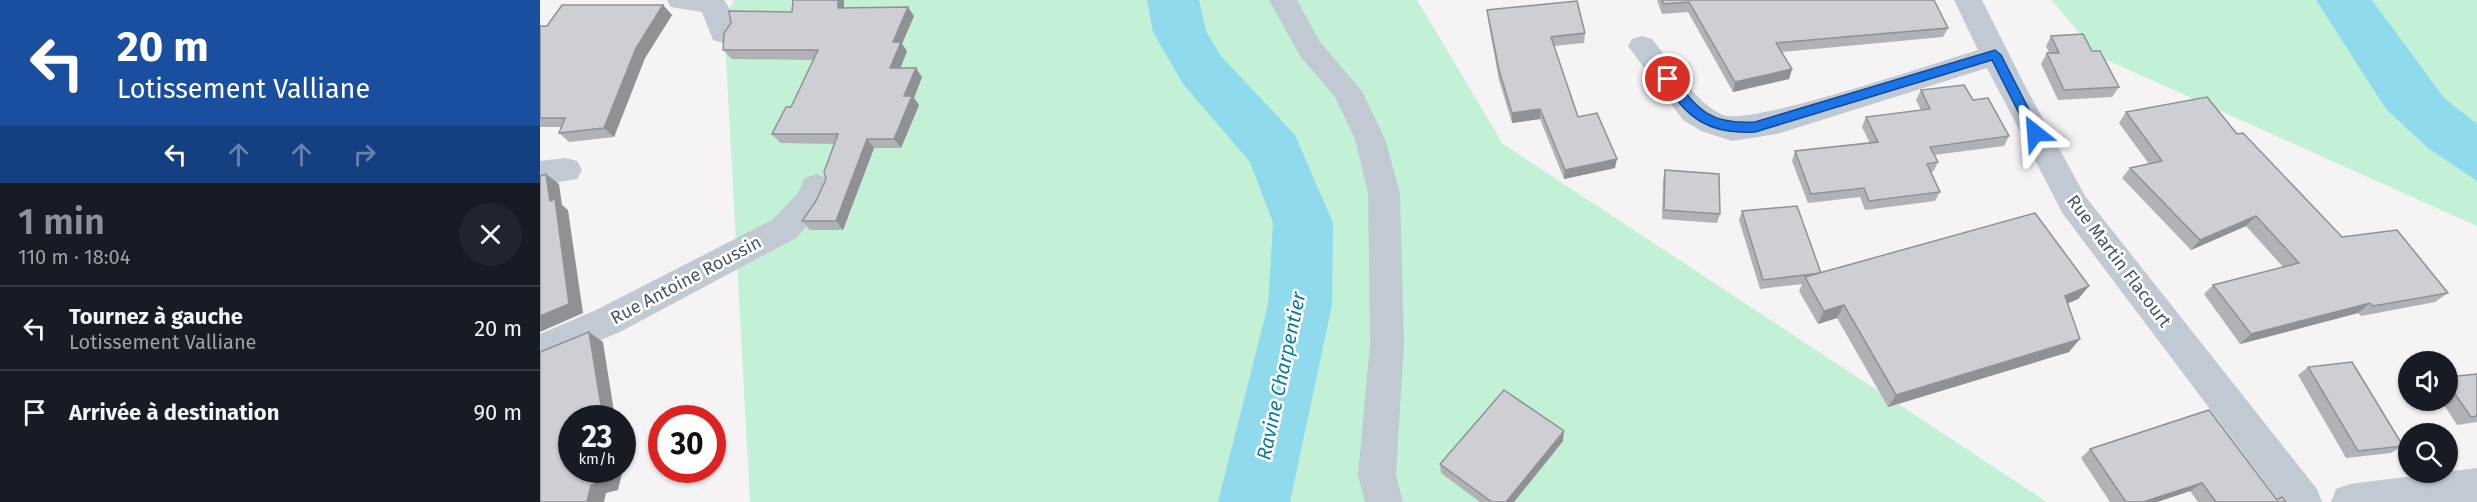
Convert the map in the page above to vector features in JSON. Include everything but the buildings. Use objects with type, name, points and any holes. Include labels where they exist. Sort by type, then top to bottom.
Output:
[{"type":"street","points":[[681,0],[714,5],[720,12],[723,33]]},
{"type":"street","points":[[1283,0],[1310,49],[1347,91],[1370,139],[1384,193],[1387,343],[1377,475],[1384,502]]},
{"type":"street","name":"Rue Martin Flacourt","points":[[1968,0],[2074,205],[2303,502]]},
{"type":"street","points":[[1642,46],[1694,112],[1712,123],[1732,129],[1777,122],[1995,55]]},
{"type":"street","name":"Rue Antoine Roussin","points":[[540,350],[608,321],[784,229],[811,200],[816,188]]},
{"type":"street","points":[[2350,502],[2477,486]]},
{"type":"green space","points":[[734,0],[1417,0],[1503,144],[2047,502],[750,502],[724,21]]},
{"type":"green space","points":[[2052,0],[2477,0],[2477,226],[2098,56]]},
{"type":"water","points":[[2316,0],[2372,0],[2444,98],[2477,124],[2477,181],[2428,148],[2386,109]]},
{"type":"waterway","name":"Ravine Charpentier","points":[[1173,0],[1180,32],[1202,70],[1275,151],[1303,223],[1300,305],[1254,502]]},
{"type":"route","points":[[1668,79],[1694,112],[1712,123],[1732,129],[1777,122],[1995,55],[2035,133]]}]
